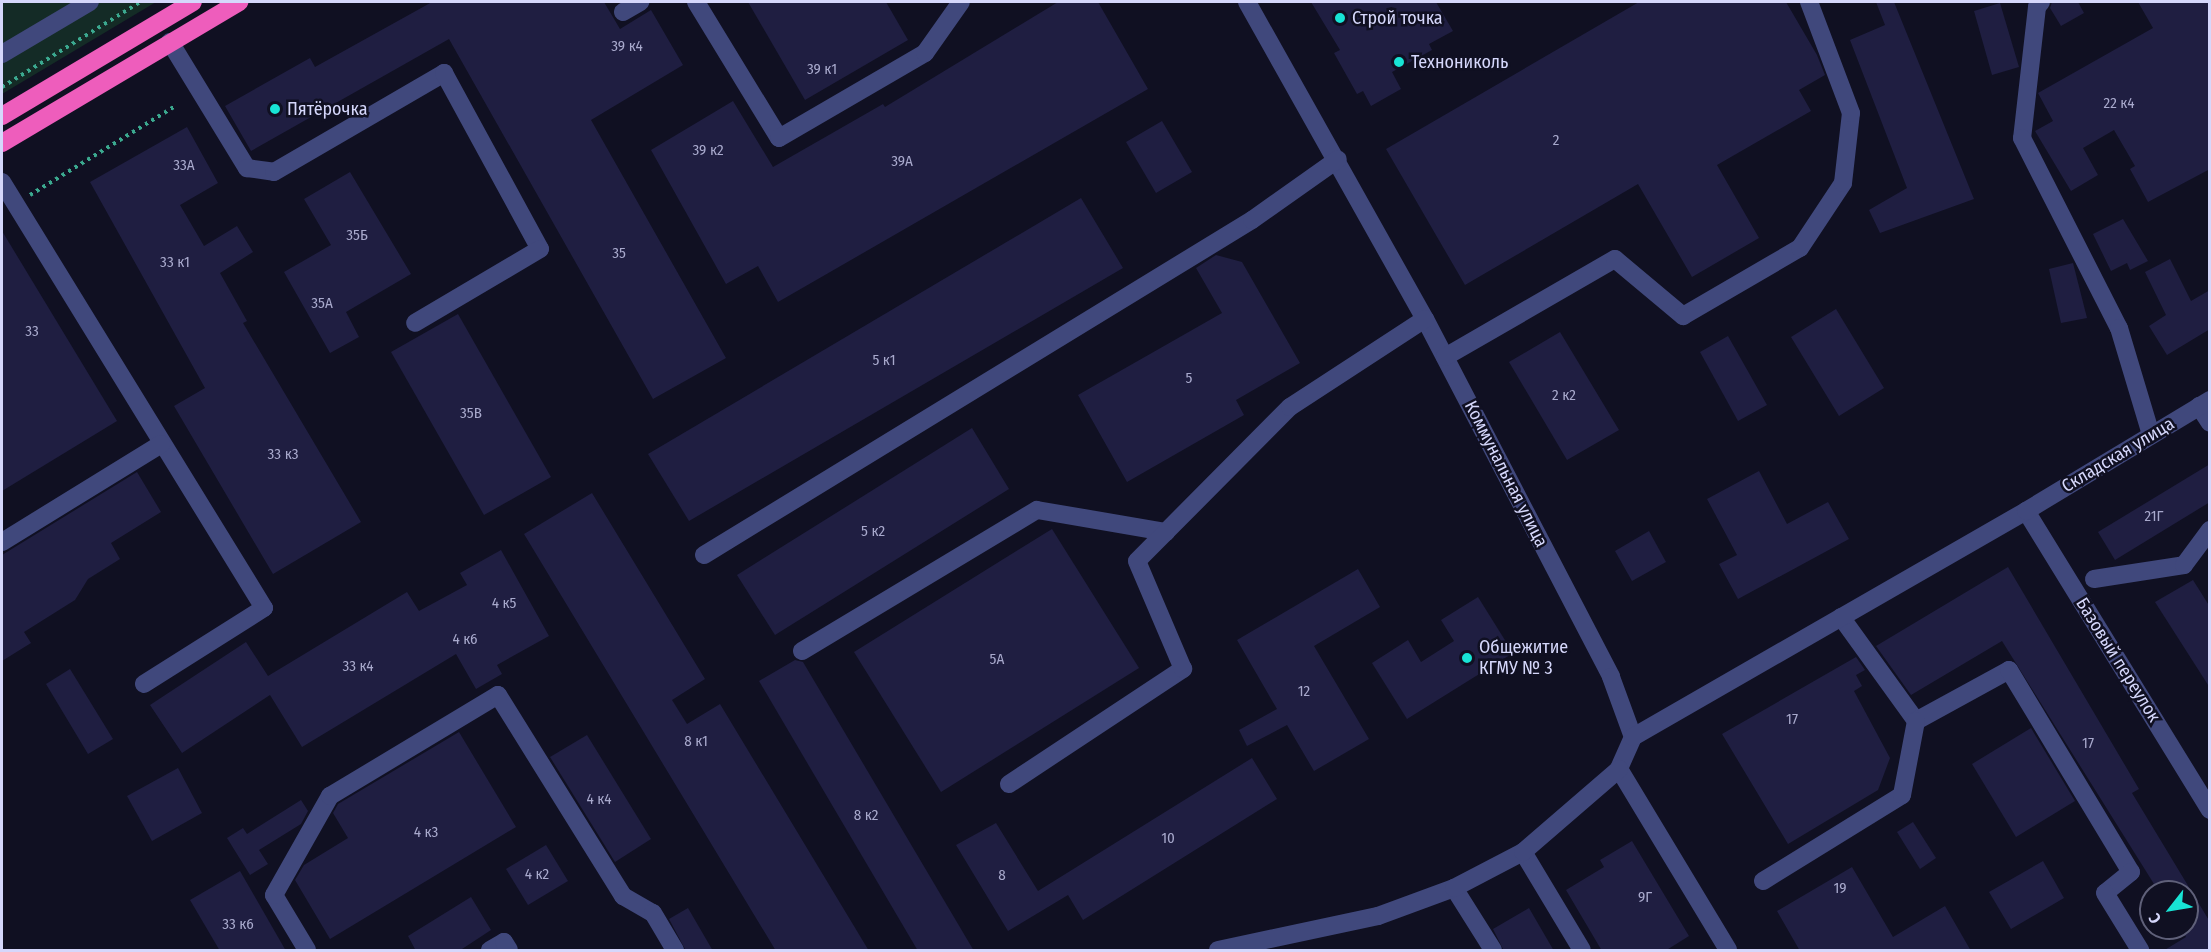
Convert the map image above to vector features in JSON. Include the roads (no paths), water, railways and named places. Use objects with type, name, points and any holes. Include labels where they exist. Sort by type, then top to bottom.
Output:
[{"type":"highway","points":[[2,116],[193,2]]},
{"type":"highway","points":[[2,143],[238,2]]},
{"type":"street","points":[[2,54],[90,2]]},
{"type":"street","points":[[623,12],[640,2]]},
{"type":"street","points":[[696,2],[779,138],[925,53],[961,2]]},
{"type":"street","name":"Коммунальная улица","points":[[1247,2],[1338,159],[1445,357],[1611,677],[1633,737]]},
{"type":"street","points":[[1445,357],[1615,259],[1683,316],[1800,248],[1843,183],[1851,113],[1809,2]]},
{"type":"street","points":[[2041,2],[2037,7],[2022,138],[2119,328],[2151,435]]},
{"type":"street","points":[[170,42],[247,168],[274,172],[444,73],[540,249],[415,322]]},
{"type":"street","points":[[704,555],[1252,220],[1338,159]]},
{"type":"street","points":[[2,182],[161,444],[264,608],[144,684]]},
{"type":"street","points":[[1009,784],[1183,669],[1137,561],[1290,407],[1425,319]]},
{"type":"street","points":[[2204,403],[2210,423]]},
{"type":"street","name":"Складская улица","points":[[1633,737],[2026,511],[2204,403]]},
{"type":"street","points":[[2,542],[161,444]]},
{"type":"street","points":[[802,651],[1037,510],[1166,532]]},
{"type":"street","name":"Базовый переулок","points":[[2026,511],[2209,808]]},
{"type":"street","points":[[2094,579],[2184,566],[2210,530]]},
{"type":"street","points":[[1763,880],[1902,795],[1916,721],[1841,617]]},
{"type":"street","points":[[1916,721],[2009,670],[2131,872],[2104,893],[2140,951]]},
{"type":"street","points":[[307,951],[274,895],[330,796],[498,695],[622,896],[652,914],[675,951]]},
{"type":"street","points":[[1218,951],[1378,916],[1454,888],[1523,852],[1619,769],[1633,737]]},
{"type":"street","points":[[1619,769],[1728,951]]},
{"type":"street","points":[[1523,852],[1582,951]]},
{"type":"street","points":[[1454,888],[1493,951]]},
{"type":"street","points":[[490,951],[504,942],[509,951]]},
{"type":"place","name":"Строй точка","points":[[1340,18]]},
{"type":"place","name":"Технониколь","points":[[1399,62]]},
{"type":"place","name":"Пятёрочка","points":[[275,109]]},
{"type":"place","name":"Общежитие КГМУ № 3","points":[[1467,658]]}]
